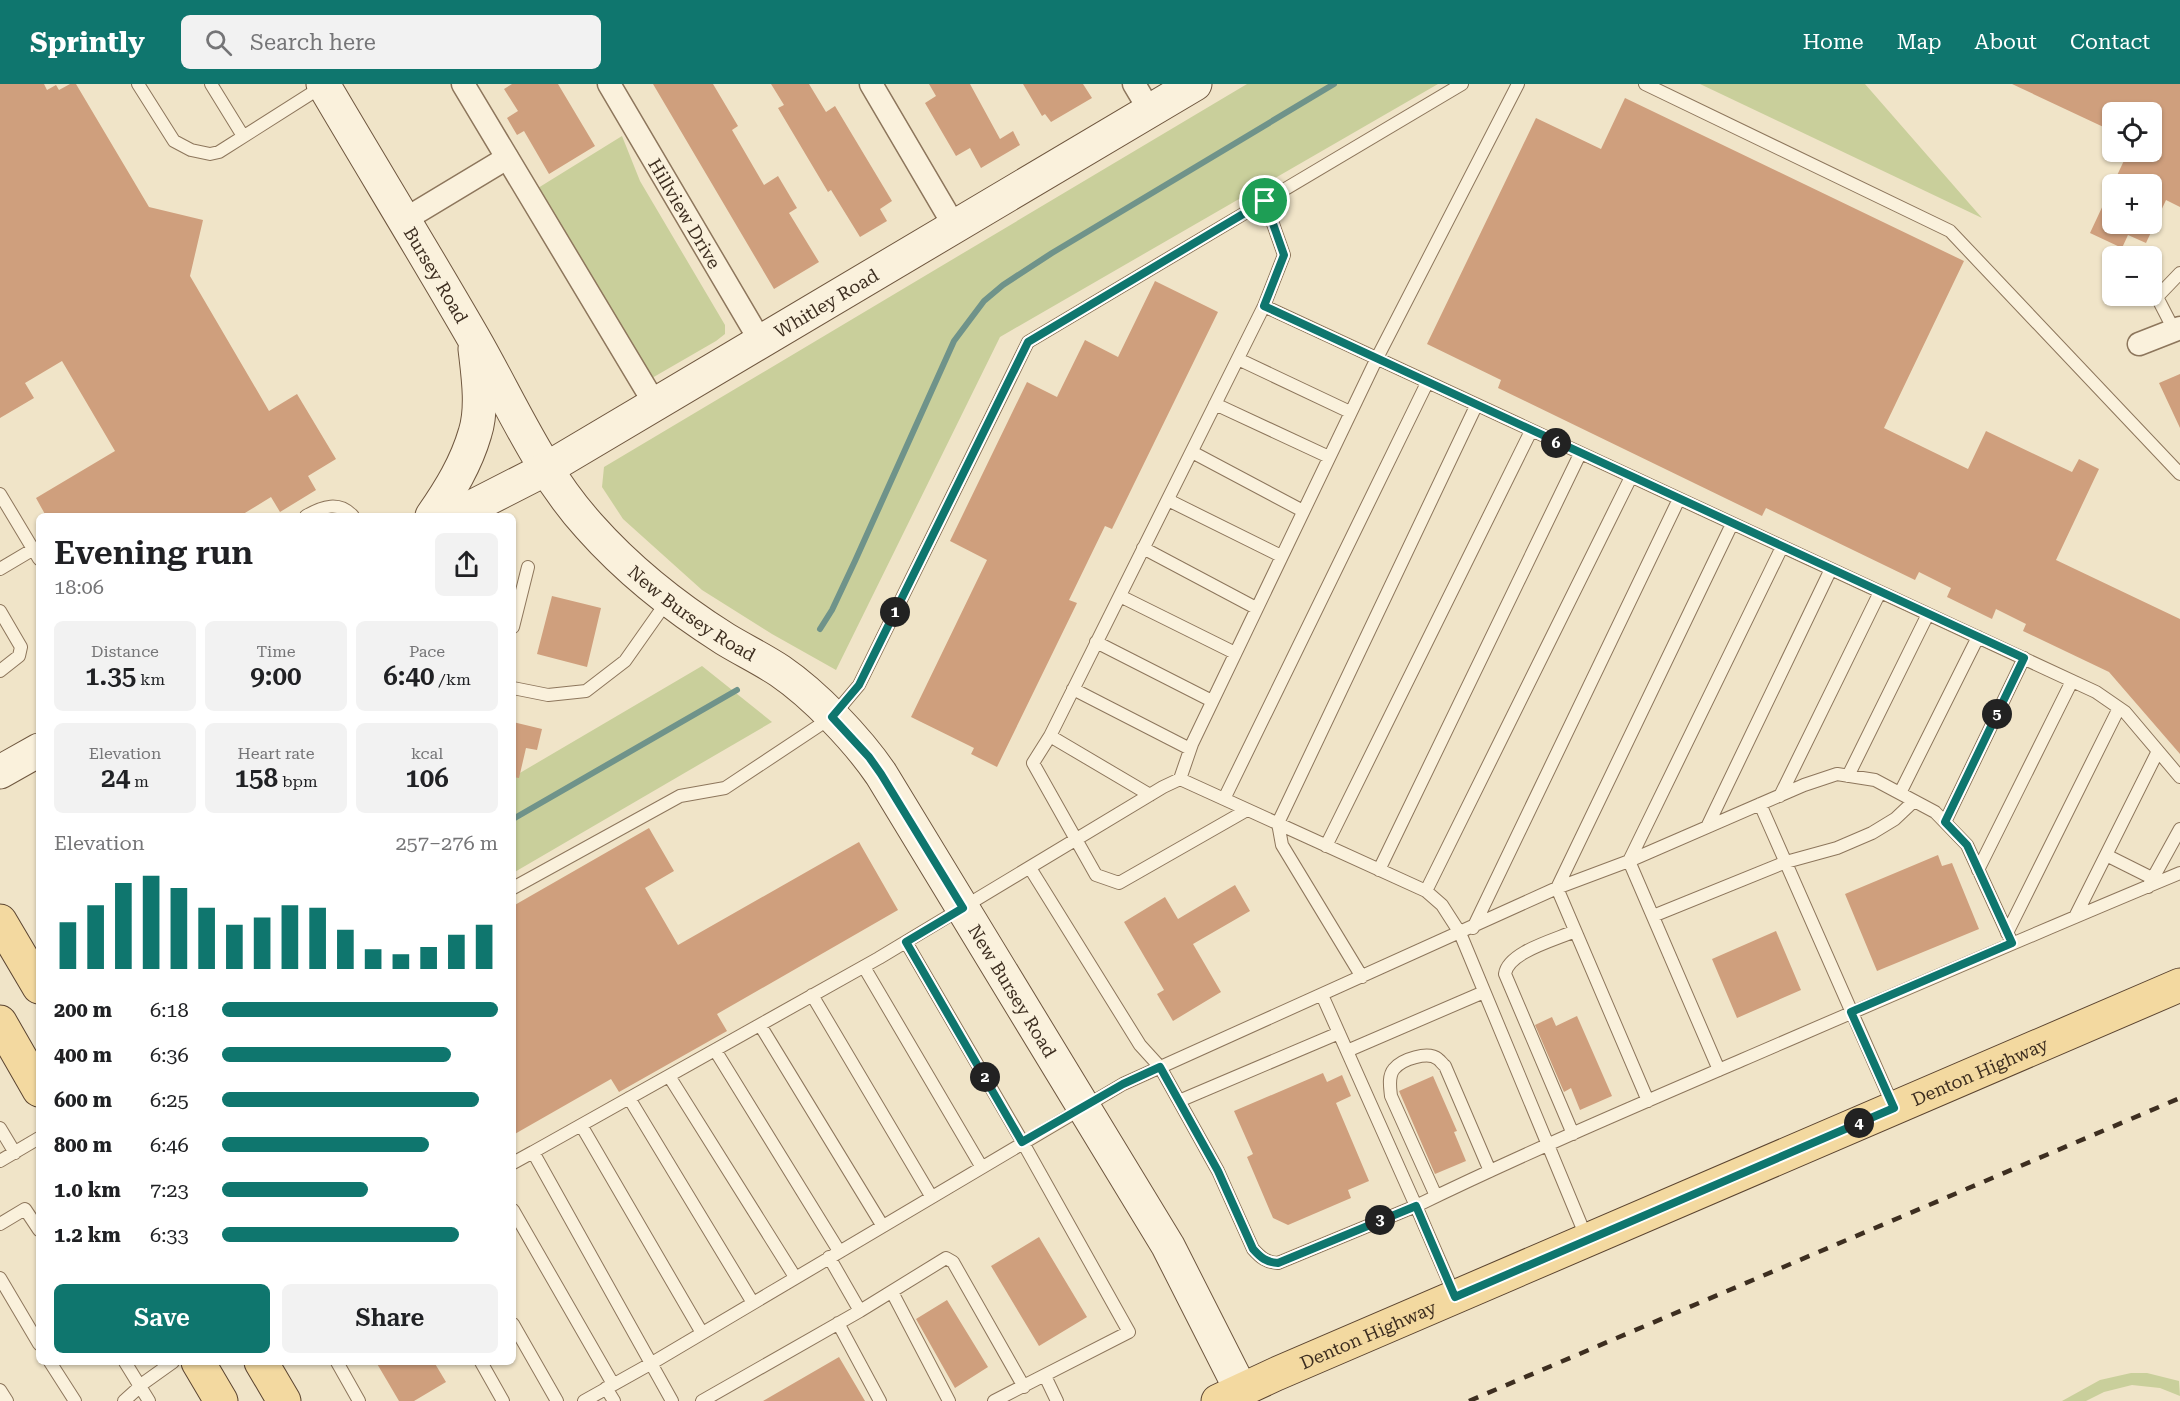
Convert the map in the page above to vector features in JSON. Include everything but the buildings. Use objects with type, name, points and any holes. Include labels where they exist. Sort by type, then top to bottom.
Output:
[{"type":"main road","points":[[0,921],[36,982]]},
{"type":"main road","name":"Denton Highway","points":[[1229,1396],[2180,985]]},
{"type":"main road","points":[[0,1022],[36,1085]]},
{"type":"main road","points":[[200,1365],[221,1401]]},
{"type":"main road","points":[[263,1365],[284,1401]]},
{"type":"street","points":[[463,84],[655,404]]},
{"type":"street","name":"Hillview Drive","points":[[609,84],[761,342]]},
{"type":"street","points":[[872,84],[955,227]]},
{"type":"street","name":"Whitley Road","points":[[460,513],[546,469],[955,227],[1142,98],[1196,84]]},
{"type":"street","name":"Bursey Road","points":[[323,85],[474,339],[546,469]]},
{"type":"street","points":[[404,220],[507,158]]},
{"type":"street","points":[[2139,344],[2177,329]]},
{"type":"street","points":[[434,513],[454,485],[476,432],[480,387],[474,339]]},
{"type":"street","name":"New Bursey Road","points":[[546,469],[589,526],[642,579],[724,638],[780,671],[832,717],[869,757],[1168,1246],[1229,1396]]},
{"type":"street","points":[[0,772],[36,752]]},
{"type":"lane","points":[[138,84],[174,141],[191,150],[210,154],[219,152],[323,85]]},
{"type":"lane","points":[[211,84],[243,136]]},
{"type":"lane","points":[[516,886],[680,796],[725,788],[832,717],[859,685],[1028,342],[1462,84]]},
{"type":"lane","points":[[516,1161],[864,967],[1180,779],[1190,748],[1350,412],[1518,84]]},
{"type":"lane","points":[[1645,84],[1950,231],[2180,474]]},
{"type":"lane","points":[[1248,810],[1119,883],[1096,875],[1033,763],[1050,736],[1264,306],[1284,255],[1265,201]]},
{"type":"lane","points":[[2177,329],[2157,297],[2180,273]]},
{"type":"lane","points":[[1264,306],[1376,360],[2096,692],[2125,712],[2180,777]]},
{"type":"lane","points":[[1238,359],[1350,412]]},
{"type":"lane","points":[[1224,799],[1427,383]]},
{"type":"lane","points":[[1215,404],[1329,457]]},
{"type":"lane","points":[[1362,977],[1282,845],[1278,823],[1476,406]]},
{"type":"lane","points":[[1326,846],[1531,431]]},
{"type":"lane","points":[[1192,452],[1303,511]]},
{"type":"lane","points":[[1379,870],[1580,454]]},
{"type":"lane","points":[[1426,891],[1631,477]]},
{"type":"lane","points":[[0,494],[36,555],[0,569]]},
{"type":"lane","points":[[1473,928],[1679,499]]},
{"type":"lane","points":[[1168,500],[1281,556]]},
{"type":"lane","points":[[311,513],[321,507],[339,506],[349,513]]},
{"type":"lane","points":[[1647,1101],[1557,888],[1732,524]]},
{"type":"lane","points":[[1719,1070],[1629,861],[1782,547]]},
{"type":"lane","points":[[1143,548],[1256,608]]},
{"type":"lane","points":[[516,615],[528,567]]},
{"type":"lane","points":[[1707,827],[1831,569]]},
{"type":"lane","points":[[1780,796],[1880,592]]},
{"type":"lane","points":[[1120,596],[1235,652]]},
{"type":"lane","points":[[516,689],[548,695],[586,691],[625,661],[669,599]]},
{"type":"lane","points":[[0,611],[21,647],[19,656],[0,671]]},
{"type":"lane","points":[[1848,776],[1928,614]]},
{"type":"lane","points":[[1900,793],[1978,637]]},
{"type":"lane","points":[[1096,642],[1212,701]]},
{"type":"lane","points":[[1945,822],[2024,658]]},
{"type":"lane","points":[[1978,870],[2072,681]]},
{"type":"lane","points":[[1073,689],[1190,748]]},
{"type":"lane","points":[[2010,938],[2119,708]]},
{"type":"lane","points":[[1050,736],[1150,795]]},
{"type":"lane","points":[[2075,917],[2158,751]]},
{"type":"lane","points":[[584,1401],[1123,1084],[1473,928],[1557,888],[1629,861],[1760,804],[1837,774],[1875,780],[1935,812],[1967,845],[2010,938]]},
{"type":"lane","points":[[1180,779],[1426,891],[1442,905],[1460,933],[1588,1240]]},
{"type":"lane","points":[[1653,916],[1786,862],[1837,848],[1872,833],[1895,819],[1914,801]]},
{"type":"lane","points":[[1760,804],[1894,1108]]},
{"type":"lane","points":[[2150,882],[2180,829]]},
{"type":"lane","points":[[2106,855],[2150,882]]},
{"type":"lane","points":[[1029,868],[1140,1045],[1160,1067],[1218,1171],[1253,1249],[1260,1258],[1278,1263],[1416,1206],[1548,1145],[1851,1012],[2010,938],[2075,917],[2150,882],[2180,873]]},
{"type":"lane","points":[[1573,1134],[1505,974],[1506,968],[1516,956],[1575,931]]},
{"type":"lane","points":[[906,942],[1129,1332],[994,1401]]},
{"type":"lane","points":[[864,967],[981,1166]]},
{"type":"lane","points":[[1347,1051],[1484,992]]},
{"type":"lane","points":[[813,995],[931,1196]]},
{"type":"lane","points":[[1322,995],[1455,1297]]},
{"type":"lane","points":[[760,1025],[882,1225]]},
{"type":"lane","points":[[1179,1101],[1339,1033]]},
{"type":"lane","points":[[715,1050],[834,1254],[860,1311]]},
{"type":"lane","points":[[1436,1196],[1391,1096],[1389,1080],[1393,1069],[1401,1064],[1415,1058],[1430,1056],[1439,1059],[1490,1171]]},
{"type":"lane","points":[[669,1076],[795,1277]]},
{"type":"lane","points":[[629,1098],[753,1303]]},
{"type":"lane","points":[[581,1125],[702,1333]]},
{"type":"lane","points":[[0,1128],[15,1153]]},
{"type":"lane","points":[[0,1161],[36,1140]]},
{"type":"lane","points":[[533,1152],[672,1401]]},
{"type":"lane","points":[[0,1224],[25,1209],[36,1226]]},
{"type":"lane","points":[[516,1215],[610,1386],[614,1401]]},
{"type":"lane","points":[[702,1401],[722,1396],[946,1258],[953,1262],[1024,1387]]},
{"type":"lane","points":[[0,1278],[36,1339]]},
{"type":"lane","points":[[892,1292],[949,1401]]},
{"type":"lane","points":[[838,1323],[880,1401]]},
{"type":"lane","points":[[516,1329],[557,1401]]},
{"type":"lane","points":[[52,1365],[75,1401]]},
{"type":"lane","points":[[127,1365],[149,1401]]},
{"type":"lane","points":[[124,1401],[169,1365]]},
{"type":"lane","points":[[339,1365],[359,1401]]},
{"type":"lane","points":[[483,1365],[503,1401]]},
{"type":"lane","points":[[1045,1376],[1057,1401]]},
{"type":"lane","points":[[0,1390],[7,1401]]},
{"type":"green space","points":[[1247,84],[1438,84],[1000,337],[836,670],[772,634],[702,590],[623,519],[602,487],[604,467]]},
{"type":"green space","points":[[1700,84],[1865,84],[1982,218]]},
{"type":"green space","points":[[622,136],[640,181],[725,325],[725,334],[716,341],[652,378],[538,188]]},
{"type":"green space","points":[[702,666],[772,722],[516,871],[516,775]]},
{"type":"green space","points":[[2131,1373],[2147,1373],[2179,1381],[2180,1396],[2160,1388],[2132,1385],[2104,1392],[2086,1401],[2062,1401],[2100,1380]]},
{"type":"waterway","points":[[820,629],[832,610],[855,561],[954,341],[984,301],[1003,285],[1052,253],[1334,84]]},
{"type":"waterway","points":[[516,817],[737,690]]},
{"type":"railway","points":[[1469,1401],[2180,1098]]},
{"type":"route","points":[[1265,201],[1284,255],[1264,306],[1376,360],[2024,658],[1945,822],[1967,845],[2012,943],[1851,1012],[1894,1108],[1455,1297],[1416,1206],[1278,1263],[1260,1258],[1253,1249],[1218,1171],[1160,1067],[1123,1084],[1022,1142],[906,942],[963,908],[881,774],[869,757],[832,717],[859,685],[1028,342],[1265,201]]}]
